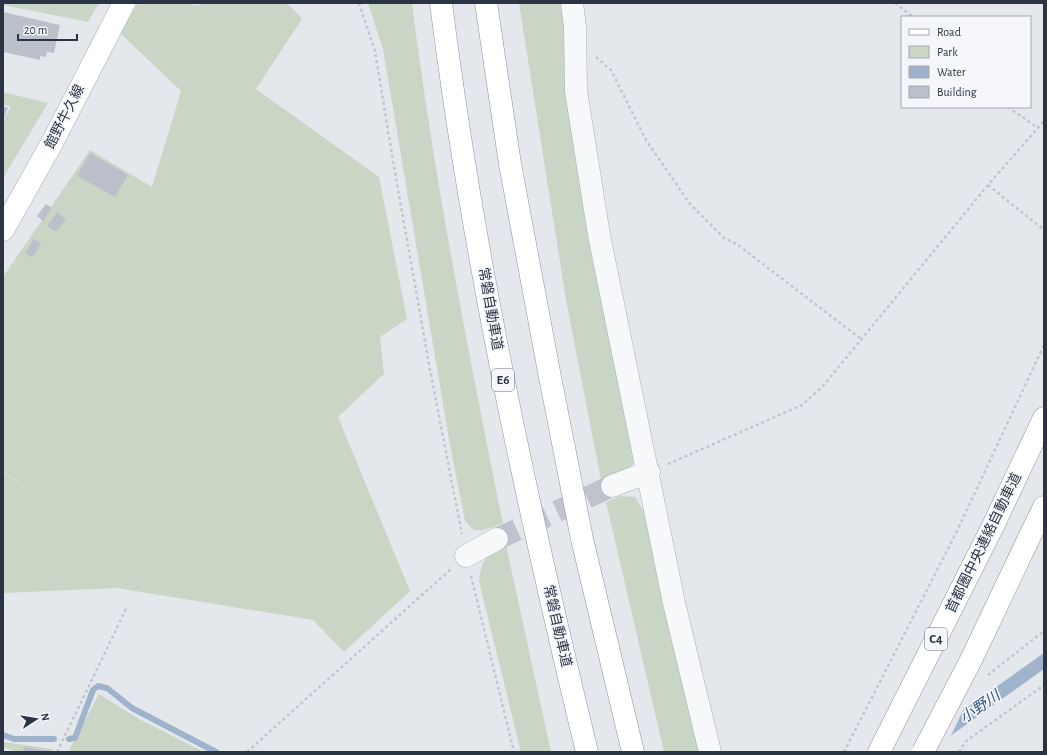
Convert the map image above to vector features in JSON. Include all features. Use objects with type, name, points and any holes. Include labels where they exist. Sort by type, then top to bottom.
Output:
[{"type":"main road","name":"館野牛久線","points":[[3,230],[52,143],[124,3]]},
{"type":"main road","name":"常磐自動車道","points":[[441,3],[464,171],[505,388],[555,621],[587,752]]},
{"type":"main road","points":[[486,3],[510,164],[550,376],[582,539],[632,752]]},
{"type":"main road","name":"首都圏中央連絡自動車道","points":[[879,752],[993,526],[1044,418]]},
{"type":"main road","points":[[923,752],[971,660],[1044,507]]},
{"type":"street","points":[[572,3],[575,40],[576,91],[599,235],[674,603],[710,752]]},
{"type":"street","points":[[612,486],[648,472]]},
{"type":"street","points":[[466,556],[497,539]]},
{"type":"path","points":[[359,3],[375,51],[426,347],[466,556],[514,752]]},
{"type":"path","points":[[895,3],[912,16]]},
{"type":"path","points":[[575,40],[611,70],[646,140],[690,204],[724,238],[738,245],[862,339]]},
{"type":"path","points":[[1009,108],[1038,128]]},
{"type":"path","points":[[648,472],[802,405],[822,386],[988,185],[1044,121]]},
{"type":"path","points":[[988,185],[1044,230]]},
{"type":"path","points":[[844,752],[957,531],[1044,345]]},
{"type":"path","points":[[247,752],[466,556]]},
{"type":"path","points":[[57,752],[126,606]]},
{"type":"path","points":[[959,752],[965,742],[1044,685]]},
{"type":"green space","points":[[3,3],[99,3],[88,22],[3,5]]},
{"type":"green space","points":[[138,3],[192,3],[193,6],[206,3],[287,3],[302,19],[256,89],[379,177],[407,319],[380,337],[384,374],[338,417],[410,591],[344,652],[313,620],[117,588],[3,593],[3,473],[40,497],[3,472],[3,277],[90,150],[152,187],[181,91],[120,33]]},
{"type":"green space","points":[[368,3],[412,3],[441,199],[503,524],[483,530],[474,530],[465,521],[450,445],[383,49]]},
{"type":"green space","points":[[519,3],[563,3],[634,462],[622,476],[601,480],[566,300]]},
{"type":"green space","points":[[3,92],[48,103],[3,178],[3,121],[11,107],[3,104]]},
{"type":"green space","points":[[620,496],[635,497],[644,511],[702,752],[664,752],[606,502]]},
{"type":"green space","points":[[506,545],[551,752],[521,752],[479,581],[482,567],[486,558]]},
{"type":"green space","points":[[99,694],[139,719],[204,752],[72,752],[69,750]]},
{"type":"green space","points":[[3,742],[53,749],[52,752],[18,752],[3,747]]},
{"type":"water","name":"小野川","points":[[1044,653],[1044,669],[928,752],[904,752]]},
{"type":"pier","points":[[965,706],[949,740],[931,752],[902,752]]},
{"type":"building","points":[[3,12],[60,25],[54,53],[47,52],[46,57],[40,56],[40,60],[3,52]]},
{"type":"building","points":[[3,106],[8,108],[3,121]]},
{"type":"building","points":[[90,153],[128,175],[115,197],[77,176]]},
{"type":"building","points":[[46,204],[52,208],[43,221],[37,216]]},
{"type":"building","points":[[57,212],[66,219],[56,232],[47,226]]},
{"type":"building","points":[[34,239],[41,244],[32,257],[25,253]]},
{"type":"building","points":[[24,747],[49,751],[49,752],[23,752]]},
{"type":"waterway","points":[[69,739],[75,738],[93,690],[98,686],[107,688],[132,708],[216,752]]},
{"type":"waterway","points":[[3,735],[14,739],[54,739]]},
{"type":"tunnel","points":[[497,539],[612,486]]}]
